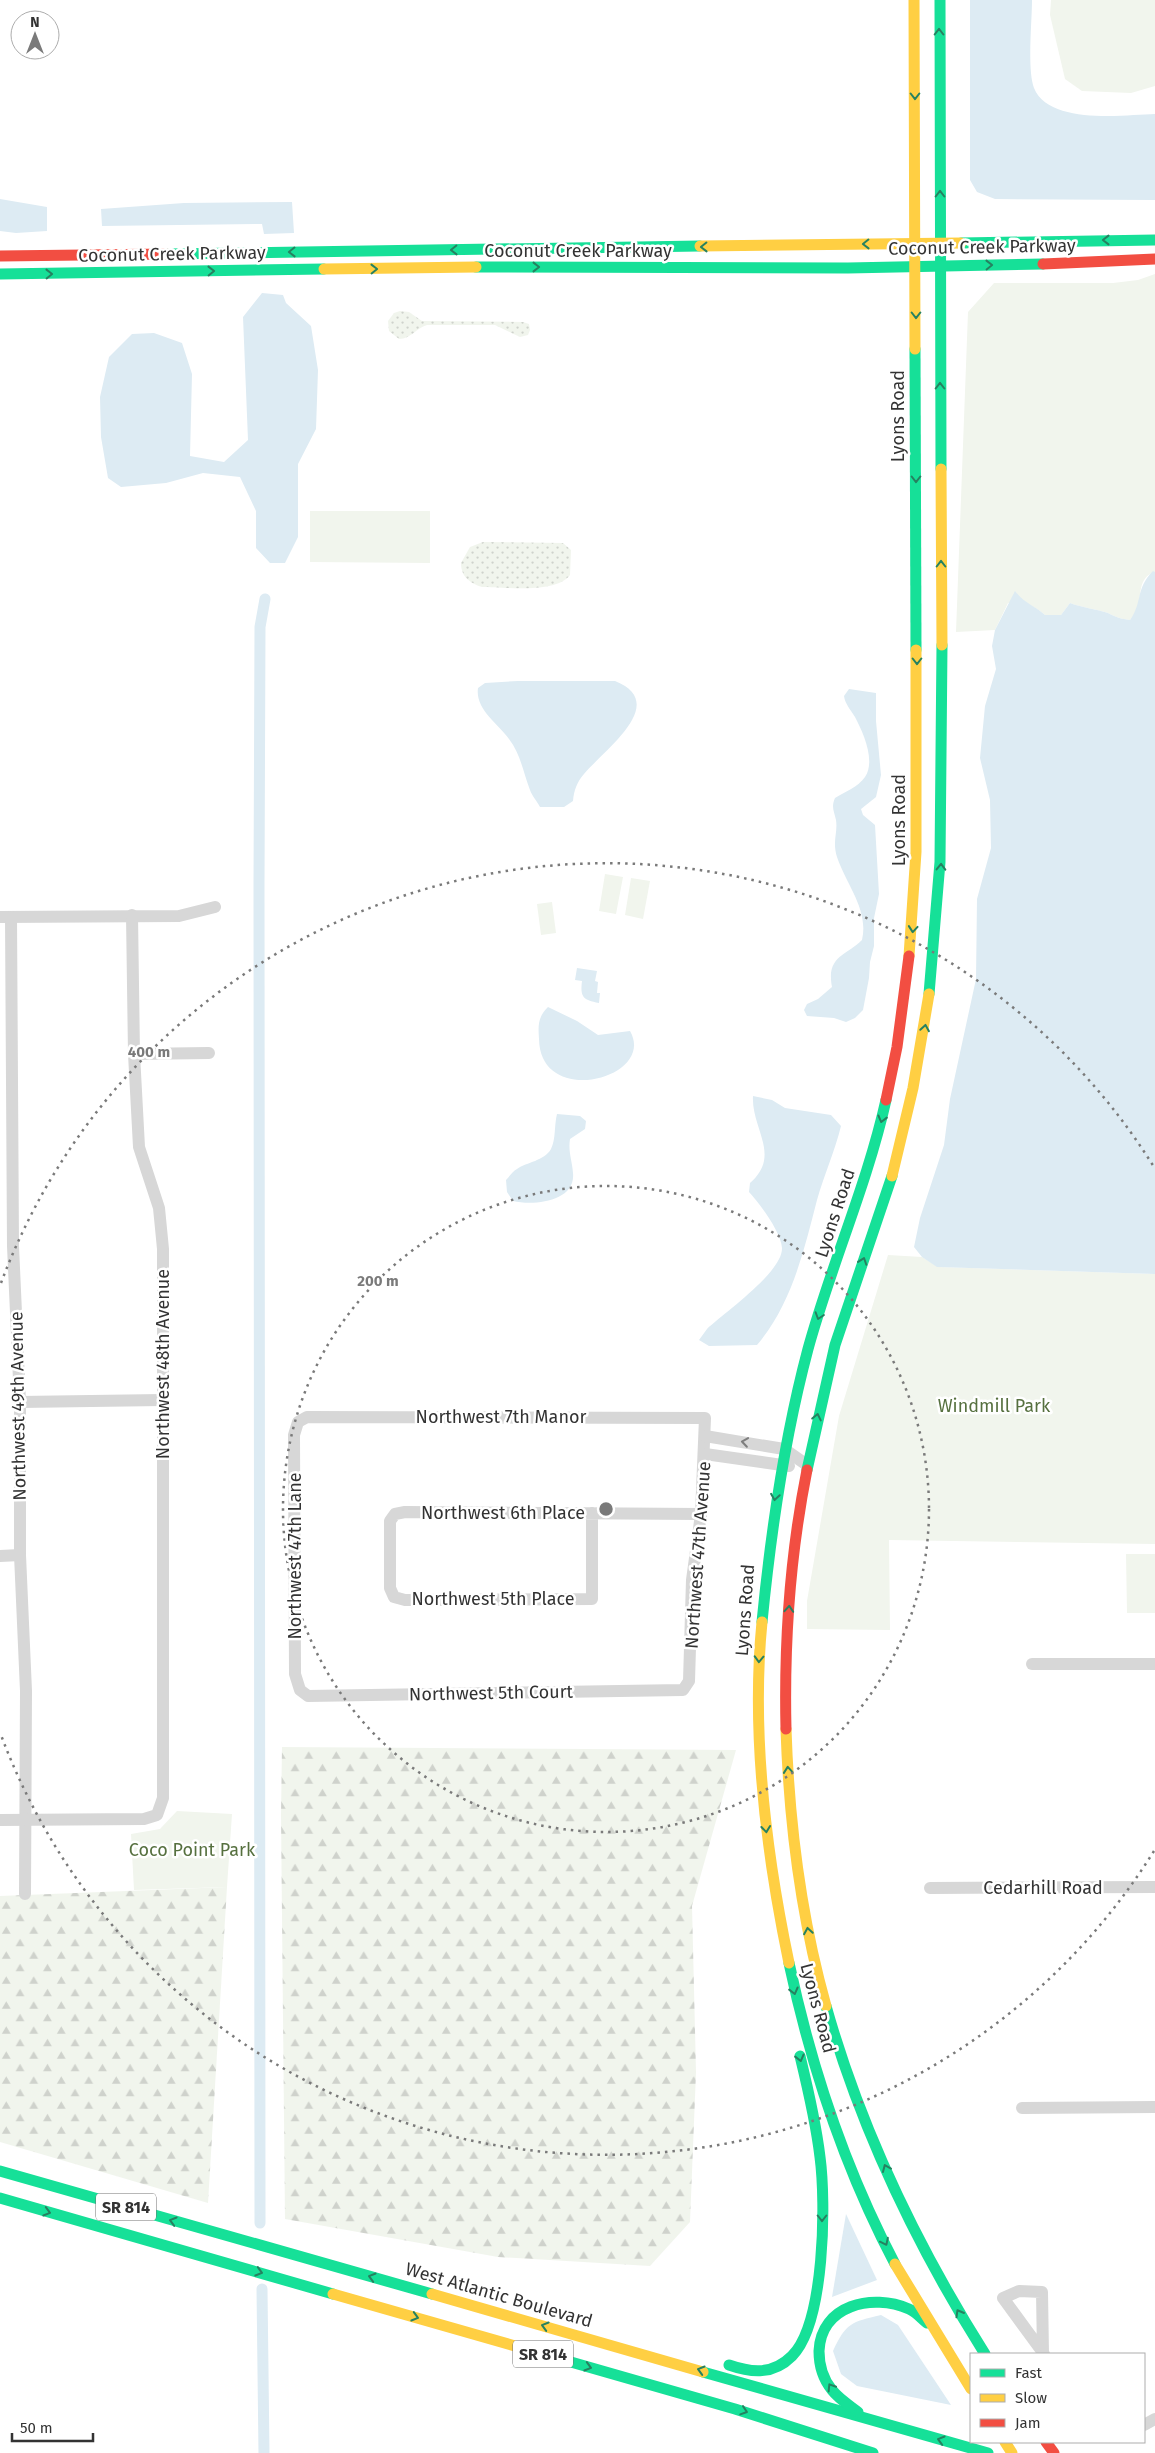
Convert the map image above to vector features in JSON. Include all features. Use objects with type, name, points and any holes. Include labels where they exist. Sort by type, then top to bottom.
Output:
[{"type":"main road","name":"Lyons Road","points":[[914,0],[917,832],[916,890],[910,957],[896,1054],[880,1125],[858,1202],[808,1350],[780,1466],[768,1545],[760,1628],[758,1694],[762,1789],[774,1892],[784,1950],[807,2040],[840,2139],[875,2222],[901,2274],[930,2325],[970,2387]]},
{"type":"main road","name":"Lyons Road","points":[[940,0],[942,814],[940,896],[934,971],[920,1061],[903,1137],[889,1186],[829,1365],[807,1465],[792,1563],[786,1656],[787,1758],[796,1855],[810,1940],[839,2054],[905,2214],[934,2271],[984,2353]]},
{"type":"main road","name":"Coconut Creek Parkway","points":[[0,256],[1155,240]]},
{"type":"main road","name":"Coconut Creek Parkway","points":[[0,274],[527,267],[757,269],[1096,263],[1155,259]]},
{"type":"main road","points":[[768,1917],[774,1892]]},
{"type":"main road","points":[[785,2001],[793,2029]]},
{"type":"main road","points":[[714,2361],[750,2371],[766,2371],[782,2364],[798,2349],[809,2319],[822,2243],[822,2174],[812,2105],[798,2048]]},
{"type":"main road","name":"West Atlantic Boulevard","points":[[0,2171],[216,2247],[873,2453]]},
{"type":"main road","name":"West Atlantic Boulevard","points":[[0,2198],[216,2247],[656,2357],[988,2453]]},
{"type":"main road","points":[[867,2419],[835,2395],[820,2371],[818,2347],[824,2328],[837,2311],[858,2302],[882,2302],[909,2310],[930,2325]]},
{"type":"main road","points":[[656,2357],[688,2354]]},
{"type":"street","points":[[6,917],[179,916],[214,907]]},
{"type":"street","name":"Northwest 48th Avenue","points":[[25,1820],[144,1819],[157,1815],[163,1798],[163,1249],[159,1208],[139,1147],[134,1054],[132,915]]},
{"type":"street","name":"Northwest 49th Avenue","points":[[6,917],[13,1246],[20,1402],[20,1555],[26,1692],[25,1894]]},
{"type":"street","points":[[134,1054],[209,1053]]},
{"type":"street","points":[[0,1246],[13,1246]]},
{"type":"street","points":[[20,1402],[162,1400]]},
{"type":"street","name":"Northwest 7th Manor","points":[[298,1422],[307,1417],[705,1418]]},
{"type":"street","name":"Northwest 47th Avenue","points":[[683,1690],[689,1681],[692,1580],[701,1514],[705,1418]]},
{"type":"street","name":"Northwest 47th Lane","points":[[298,1422],[294,1435],[295,1674],[300,1690]]},
{"type":"street","points":[[705,1436],[784,1450],[807,1465]]},
{"type":"street","points":[[705,1454],[780,1466],[807,1465]]},
{"type":"street","name":"Northwest 6th Place","points":[[394,1597],[390,1588],[390,1521],[395,1514],[406,1512],[701,1514]]},
{"type":"street","name":"Northwest 5th Place","points":[[394,1597],[405,1600],[592,1598],[592,1513]]},
{"type":"street","points":[[0,1556],[20,1555]]},
{"type":"street","points":[[1032,1664],[1155,1664]]},
{"type":"street","name":"Northwest 5th Court","points":[[300,1690],[308,1696],[683,1690]]},
{"type":"street","points":[[0,1820],[25,1820]]},
{"type":"street","name":"Cedarhill Road","points":[[930,1888],[1155,1887]]},
{"type":"street","points":[[1022,2108],[1155,2107]]},
{"type":"street","points":[[1043,2353],[1003,2298],[1018,2291],[1042,2292],[1044,2353]]},
{"type":"green space","points":[[1051,0],[1155,0],[1155,86],[1131,93],[1082,91],[1065,79],[1050,15]]},
{"type":"green space","points":[[1155,274],[1155,572],[1145,578],[1136,611],[1130,620],[1070,603],[1061,615],[1045,615],[1028,605],[1008,603],[995,630],[956,632],[968,312],[994,283],[1113,283],[1138,280]]},
{"type":"green space","points":[[400,311],[409,312],[422,321],[523,322],[529,324],[530,330],[528,335],[520,337],[495,325],[427,325],[403,339],[399,339],[389,331],[388,321],[394,313]]},
{"type":"green space","points":[[310,511],[430,511],[430,563],[310,562]]},
{"type":"green space","points":[[483,542],[563,543],[571,550],[570,575],[563,581],[542,587],[482,587],[464,576],[461,563],[470,547]]},
{"type":"green space","points":[[605,874],[623,877],[616,914],[599,911]]},
{"type":"green space","points":[[631,878],[650,881],[643,919],[625,915]]},
{"type":"green space","points":[[552,902],[556,933],[541,935],[537,904]]},
{"type":"green space","name":"Windmill Park","points":[[888,1255],[922,1257],[938,1267],[1155,1274],[1155,1544],[889,1540],[890,1630],[807,1629],[807,1601],[839,1416]]},
{"type":"green space","points":[[1126,1554],[1155,1554],[1155,1613],[1127,1613]]},
{"type":"green space","points":[[282,1747],[736,1750],[692,1906],[696,2072],[690,2222],[650,2266],[498,2257],[285,2219]]},
{"type":"green space","name":"Coco Point Park","points":[[177,1811],[232,1814],[227,1887],[134,1890],[131,1834],[160,1829]]},
{"type":"green space","points":[[227,1887],[208,2203],[0,2142],[0,1896]]},
{"type":"shaded area","points":[[970,0],[1032,0],[1030,58],[1032,80],[1034,88],[1042,100],[1055,108],[1070,113],[1107,116],[1155,114],[1155,200],[995,199],[977,192],[970,180]]},
{"type":"shaded area","points":[[0,199],[47,207],[47,231],[16,233],[0,231]]},
{"type":"shaded area","points":[[292,202],[294,233],[264,234],[262,224],[102,226],[101,209],[184,203]]},
{"type":"shaded area","points":[[262,293],[283,295],[286,303],[311,326],[318,370],[316,429],[298,464],[298,537],[285,563],[270,563],[256,548],[256,511],[240,477],[203,473],[166,483],[121,487],[108,478],[101,437],[100,397],[109,357],[132,334],[154,333],[182,343],[192,374],[190,456],[224,462],[248,440],[243,317]]},
{"type":"shaded area","points":[[1153,571],[1155,572],[1155,1274],[937,1267],[922,1257],[914,1247],[920,1218],[944,1145],[950,1099],[976,979],[977,899],[991,848],[990,800],[980,758],[985,706],[996,669],[992,646],[995,630],[1015,591],[1022,599],[1045,615],[1061,615],[1070,603],[1130,620],[1137,607],[1141,590]]},
{"type":"shaded area","points":[[615,681],[631,690],[636,702],[635,714],[628,727],[582,777],[576,786],[573,801],[564,807],[540,807],[531,792],[513,745],[480,703],[478,688],[485,683]]},
{"type":"shaded area","points":[[849,689],[876,693],[876,721],[881,775],[876,797],[861,809],[863,815],[875,825],[879,894],[874,918],[874,946],[863,1010],[855,1018],[846,1022],[834,1018],[807,1016],[804,1010],[807,1004],[818,999],[832,987],[832,969],[835,963],[862,940],[863,929],[860,908],[841,868],[835,846],[836,820],[833,807],[835,798],[862,781],[868,770],[869,763],[865,738],[844,696]]},
{"type":"shaded area","points":[[577,968],[597,971],[595,981],[598,982],[597,993],[600,993],[599,1003],[589,1001],[582,994],[582,981],[575,980]]},
{"type":"shaded area","points":[[548,1007],[577,1021],[598,1035],[630,1031],[634,1048],[627,1062],[613,1073],[595,1079],[575,1080],[557,1074],[544,1061],[539,1039],[539,1022],[542,1014]]},
{"type":"shaded area","points":[[753,1096],[772,1100],[785,1108],[831,1115],[841,1126],[820,1191],[802,1257],[788,1294],[769,1329],[757,1345],[709,1346],[699,1340],[707,1329],[763,1280],[780,1258],[782,1248],[774,1226],[749,1192],[750,1183],[759,1173],[764,1162],[763,1141],[756,1120]]},
{"type":"shaded area","points":[[557,1114],[580,1116],[586,1121],[585,1129],[570,1139],[572,1183],[561,1196],[552,1200],[531,1203],[513,1201],[507,1192],[506,1180],[516,1170],[540,1159],[548,1153],[554,1141]]},
{"type":"shaded area","points":[[846,2214],[877,2280],[832,2297]]},
{"type":"shaded area","points":[[881,2315],[898,2325],[951,2405],[857,2386],[841,2374],[833,2351],[846,2329],[856,2322]]},
{"type":"waterway","points":[[260,2223],[259,886],[260,627],[265,599]]},
{"type":"waterway","points":[[262,2289],[264,2453]]},
{"type":"traffic: fast","points":[[940,0],[941,469]]},
{"type":"traffic: fast","points":[[961,243],[1155,240]]},
{"type":"traffic: fast","points":[[167,254],[700,246]]},
{"type":"traffic: fast","points":[[476,267],[848,268],[1043,264]]},
{"type":"traffic: fast","points":[[0,274],[324,269]]},
{"type":"traffic: fast","points":[[915,349],[916,650]]},
{"type":"traffic: fast","points":[[929,994],[940,862],[942,645]]},
{"type":"traffic: fast","points":[[762,1622],[779,1485],[808,1349],[869,1163],[886,1100]]},
{"type":"traffic: fast","points":[[807,1470],[835,1345],[892,1176]]},
{"type":"traffic: fast","points":[[789,1963],[808,2040],[832,2117],[861,2192],[895,2264]]},
{"type":"traffic: fast","points":[[826,2006],[856,2098],[893,2186],[936,2272],[984,2353]]},
{"type":"traffic: fast","points":[[729,2365],[754,2371],[777,2367],[792,2356],[803,2340],[811,2317],[821,2261],[822,2177],[814,2119],[800,2056]]},
{"type":"traffic: fast","points":[[0,2171],[432,2294]]},
{"type":"traffic: fast","points":[[0,2198],[333,2294]]},
{"type":"traffic: fast","points":[[858,2412],[835,2393],[822,2372],[819,2351],[822,2335],[829,2323],[839,2313],[851,2307],[865,2303],[880,2302],[895,2304],[909,2309],[927,2323]]},
{"type":"traffic: fast","points":[[536,2352],[735,2409],[873,2453]]},
{"type":"traffic: fast","points":[[703,2372],[988,2453]]},
{"type":"traffic: slow","points":[[914,0],[915,349]]},
{"type":"traffic: slow","points":[[700,246],[961,243]]},
{"type":"traffic: slow","points":[[324,269],[476,267]]},
{"type":"traffic: slow","points":[[941,469],[942,645]]},
{"type":"traffic: slow","points":[[909,956],[916,852],[916,650]]},
{"type":"traffic: slow","points":[[892,1176],[913,1088],[929,994]]},
{"type":"traffic: slow","points":[[762,1622],[758,1707],[763,1793],[767,1836],[789,1963]]},
{"type":"traffic: slow","points":[[786,1729],[793,1834],[803,1904],[826,2006]]},
{"type":"traffic: slow","points":[[895,2264],[970,2387]]},
{"type":"traffic: slow","points":[[333,2294],[536,2352]]},
{"type":"traffic: slow","points":[[432,2294],[703,2372]]},
{"type":"traffic: slow","points":[[1006,2443],[1012,2453]]},
{"type":"traffic: jam","points":[[0,256],[167,254]]},
{"type":"traffic: jam","points":[[1043,264],[1155,259]]},
{"type":"traffic: jam","points":[[886,1100],[897,1047],[909,956]]},
{"type":"traffic: jam","points":[[786,1729],[789,1599],[796,1534],[807,1470]]},
{"type":"traffic: jam","points":[[1047,2443],[1054,2453]]}]
